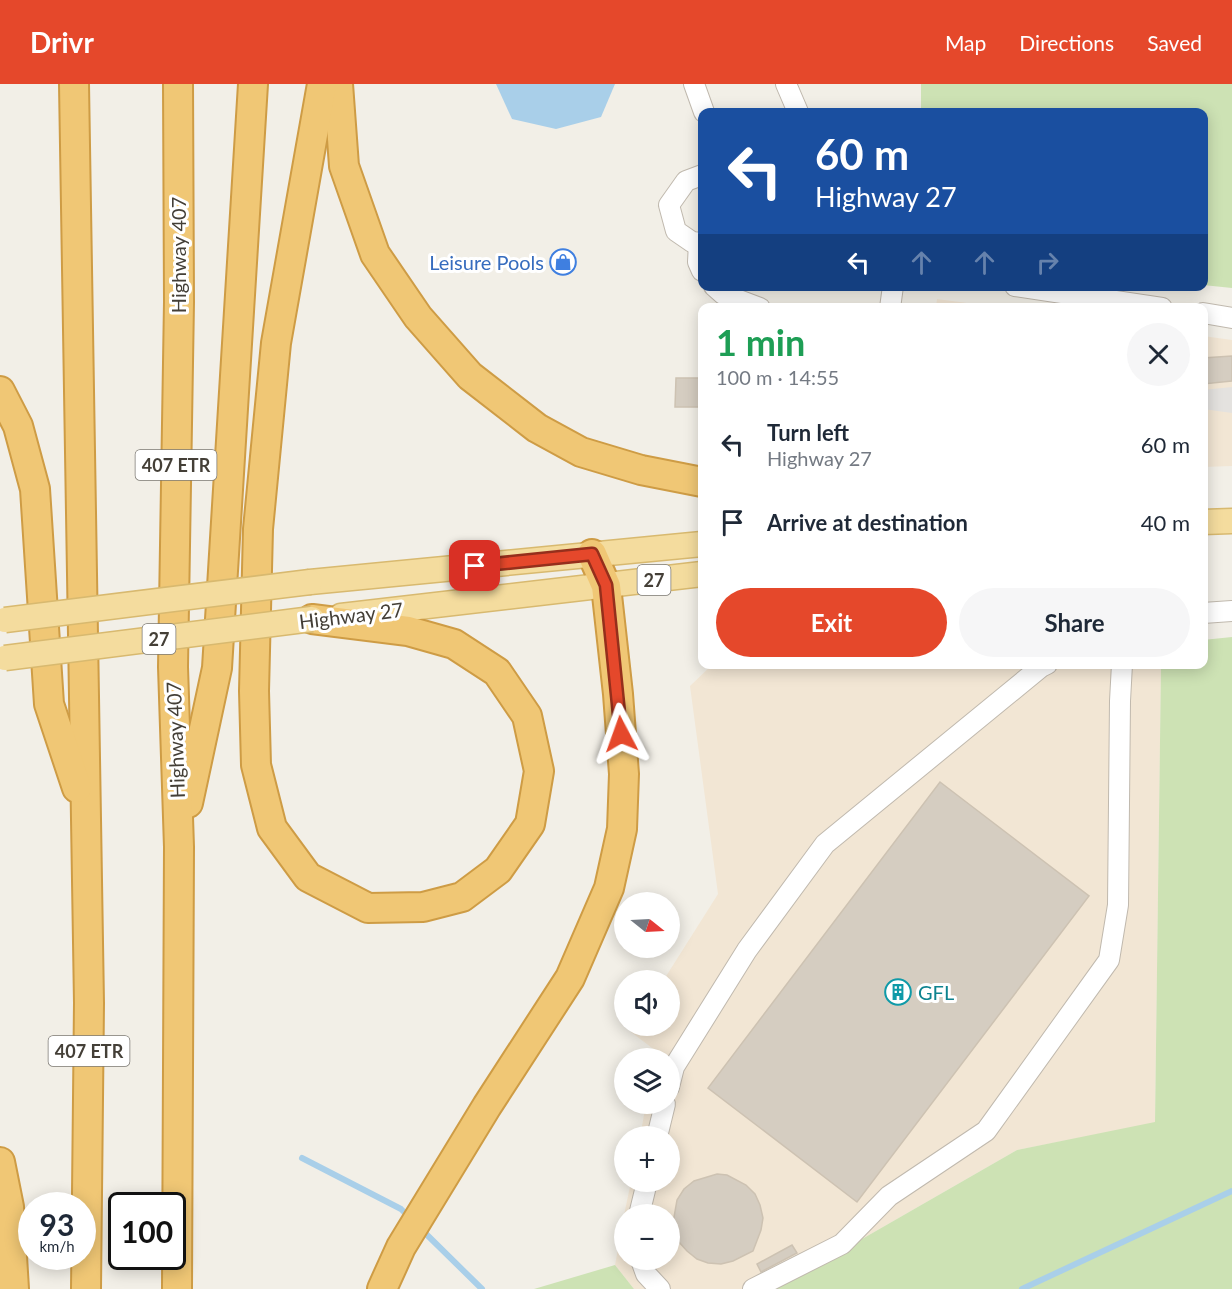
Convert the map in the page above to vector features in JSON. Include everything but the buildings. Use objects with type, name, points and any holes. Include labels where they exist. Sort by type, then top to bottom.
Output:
[{"type":"highway","name":"407 ETR","points":[[74,84],[89,1003],[86,1289]]},
{"type":"highway","name":"Highway 407","points":[[177,1289],[179,847],[173,668],[179,302],[178,84]]},
{"type":"highway","points":[[179,847],[217,668],[253,84]]},
{"type":"highway","points":[[312,619],[408,631],[454,644],[497,672],[526,716],[539,771],[530,824],[498,870],[462,897],[423,907],[368,908],[308,877],[272,828],[256,765],[254,691],[259,517],[276,343],[322,84]]},
{"type":"highway","points":[[338,84],[344,166],[375,254],[418,317],[470,376],[537,428],[581,452],[641,470],[698,481]]},
{"type":"highway","points":[[0,391],[18,426],[35,489],[49,705],[85,813]]},
{"type":"highway","points":[[382,1289],[401,1247],[456,1156],[570,978],[609,888],[622,829],[624,774],[606,585],[592,554]]},
{"type":"highway","points":[[0,1162],[9,1207],[14,1289]]},
{"type":"main road","points":[[1208,522],[1232,520]]},
{"type":"main road","name":"Highway 27","points":[[2,620],[310,582],[698,544]]},
{"type":"main road","name":"Highway 27","points":[[3,658],[312,619],[698,574]]},
{"type":"lane","points":[[694,84],[703,108]]},
{"type":"lane","points":[[786,84],[796,108]]},
{"type":"lane","points":[[698,177],[686,182],[669,205],[676,231],[692,242],[698,243]]},
{"type":"lane","points":[[720,291],[747,303]]},
{"type":"lane","points":[[1048,291],[1128,303]]},
{"type":"lane","points":[[1208,315],[1232,318]]},
{"type":"lane","points":[[1208,613],[1232,611]]},
{"type":"lane","points":[[680,1057],[747,950],[825,844],[1039,669]]},
{"type":"lane","points":[[753,1289],[842,1244],[889,1196],[986,1131],[1109,960],[1118,905],[1122,669]]},
{"type":"lane","points":[[644,1270],[660,1289]]},
{"type":"shaded area","points":[[937,299],[967,303],[936,303]]},
{"type":"shaded area","points":[[1208,337],[1232,340],[1232,466],[1208,467]]},
{"type":"shaded area","points":[[1232,387],[1232,413],[1208,410],[1208,389]]},
{"type":"shaded area","points":[[708,669],[1161,669],[1155,1123],[1017,1150],[775,1289],[634,1289],[619,1270],[680,1270],[680,1204],[626,1204],[629,1192],[680,1192],[680,1126],[642,1126],[644,1114],[680,1114],[680,1048],[652,1048],[636,1036],[680,1036],[680,970],[670,970],[678,958],[680,958],[680,954],[718,894],[690,686]]},
{"type":"green space","points":[[921,84],[1232,84],[1232,288],[1208,286],[1208,108],[921,108]]},
{"type":"green space","points":[[1232,637],[1232,1289],[775,1289],[1017,1150],[1155,1122],[1161,669],[1208,669],[1208,639]]},
{"type":"green space","points":[[614,1265],[614,1270],[619,1270],[634,1289],[534,1289]]},
{"type":"water","points":[[496,84],[615,84],[601,117],[556,129],[512,119]]},
{"type":"waterway","points":[[302,1158],[401,1209],[409,1217]]},
{"type":"waterway","points":[[1022,1289],[1232,1191]]},
{"type":"waterway","points":[[420,1228],[482,1289]]},
{"type":"place","name":"Leisure Pools","points":[[563,262]]},
{"type":"place","name":"GFL","points":[[898,992]]},
{"type":"route","points":[[475,566],[592,554],[606,585],[621,734]]}]
